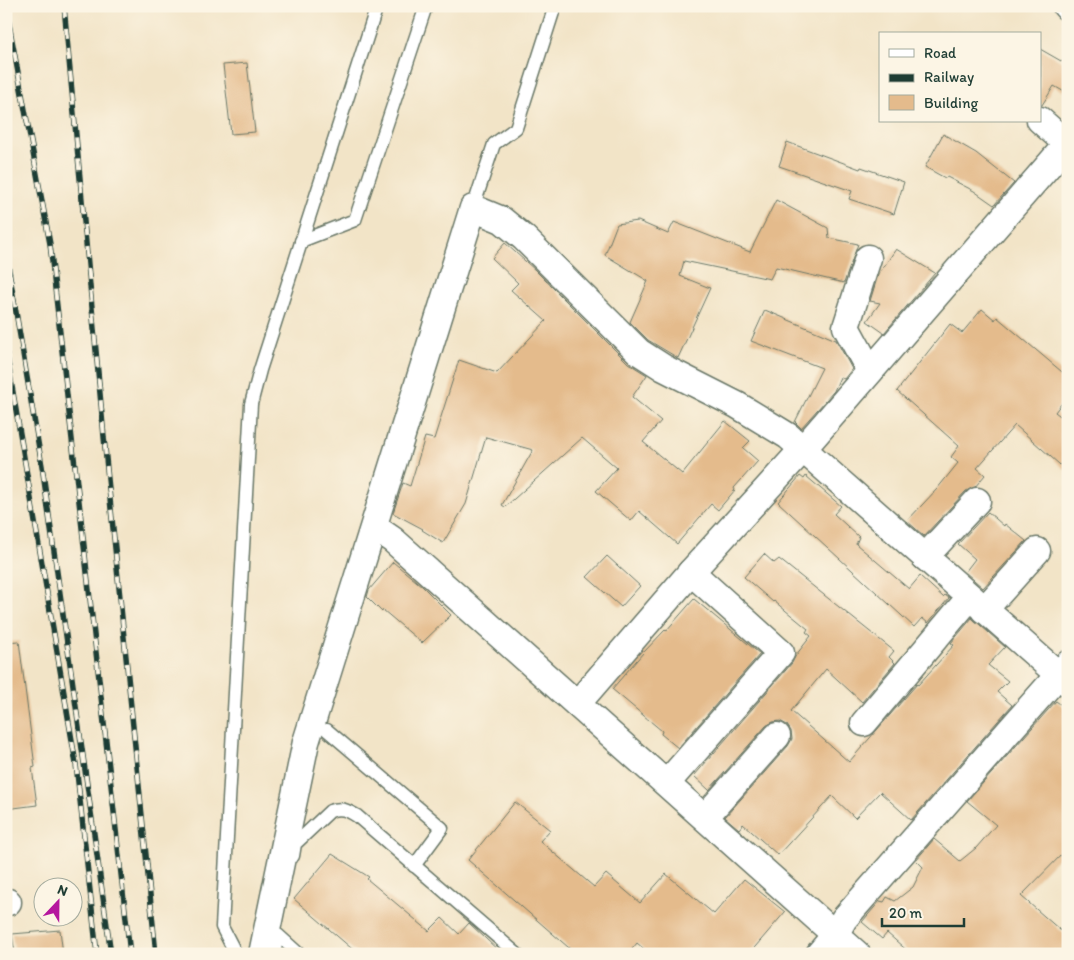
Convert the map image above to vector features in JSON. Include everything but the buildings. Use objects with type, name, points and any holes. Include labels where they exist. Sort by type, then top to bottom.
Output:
[{"type":"street","points":[[577,704],[1068,144],[1042,122]]},
{"type":"street","points":[[270,944],[306,742],[473,208],[502,220],[524,238],[639,352],[664,368],[737,405],[788,436],[977,603],[1064,674],[844,919],[827,944]]},
{"type":"street","points":[[868,258],[846,327],[870,371]]},
{"type":"street","points":[[925,557],[977,501]]},
{"type":"street","points":[[374,527],[392,540],[667,783],[705,818],[827,944],[857,954]]},
{"type":"street","points":[[864,723],[977,603],[1037,551]]},
{"type":"street","points":[[667,783],[781,653],[692,572]]},
{"type":"street","points":[[705,818],[777,736]]},
{"type":"lane","points":[[236,954],[222,927],[251,404],[260,370],[377,6]]},
{"type":"lane","points":[[302,242],[355,220],[426,6]]},
{"type":"lane","points":[[473,208],[494,144],[516,128],[555,6]]},
{"type":"lane","points":[[327,730],[442,828],[414,866]]},
{"type":"lane","points":[[274,954],[270,944],[295,844],[330,811],[336,808],[346,810],[357,816],[517,954]]},
{"type":"lane","points":[[270,944],[299,954]]},
{"type":"railway","points":[[64,6],[107,469],[156,954]]},
{"type":"railway","points":[[6,8],[50,244],[130,954]]},
{"type":"railway","points":[[6,253],[42,466],[111,954]]},
{"type":"railway","points":[[6,351],[76,764],[97,954]]}]
